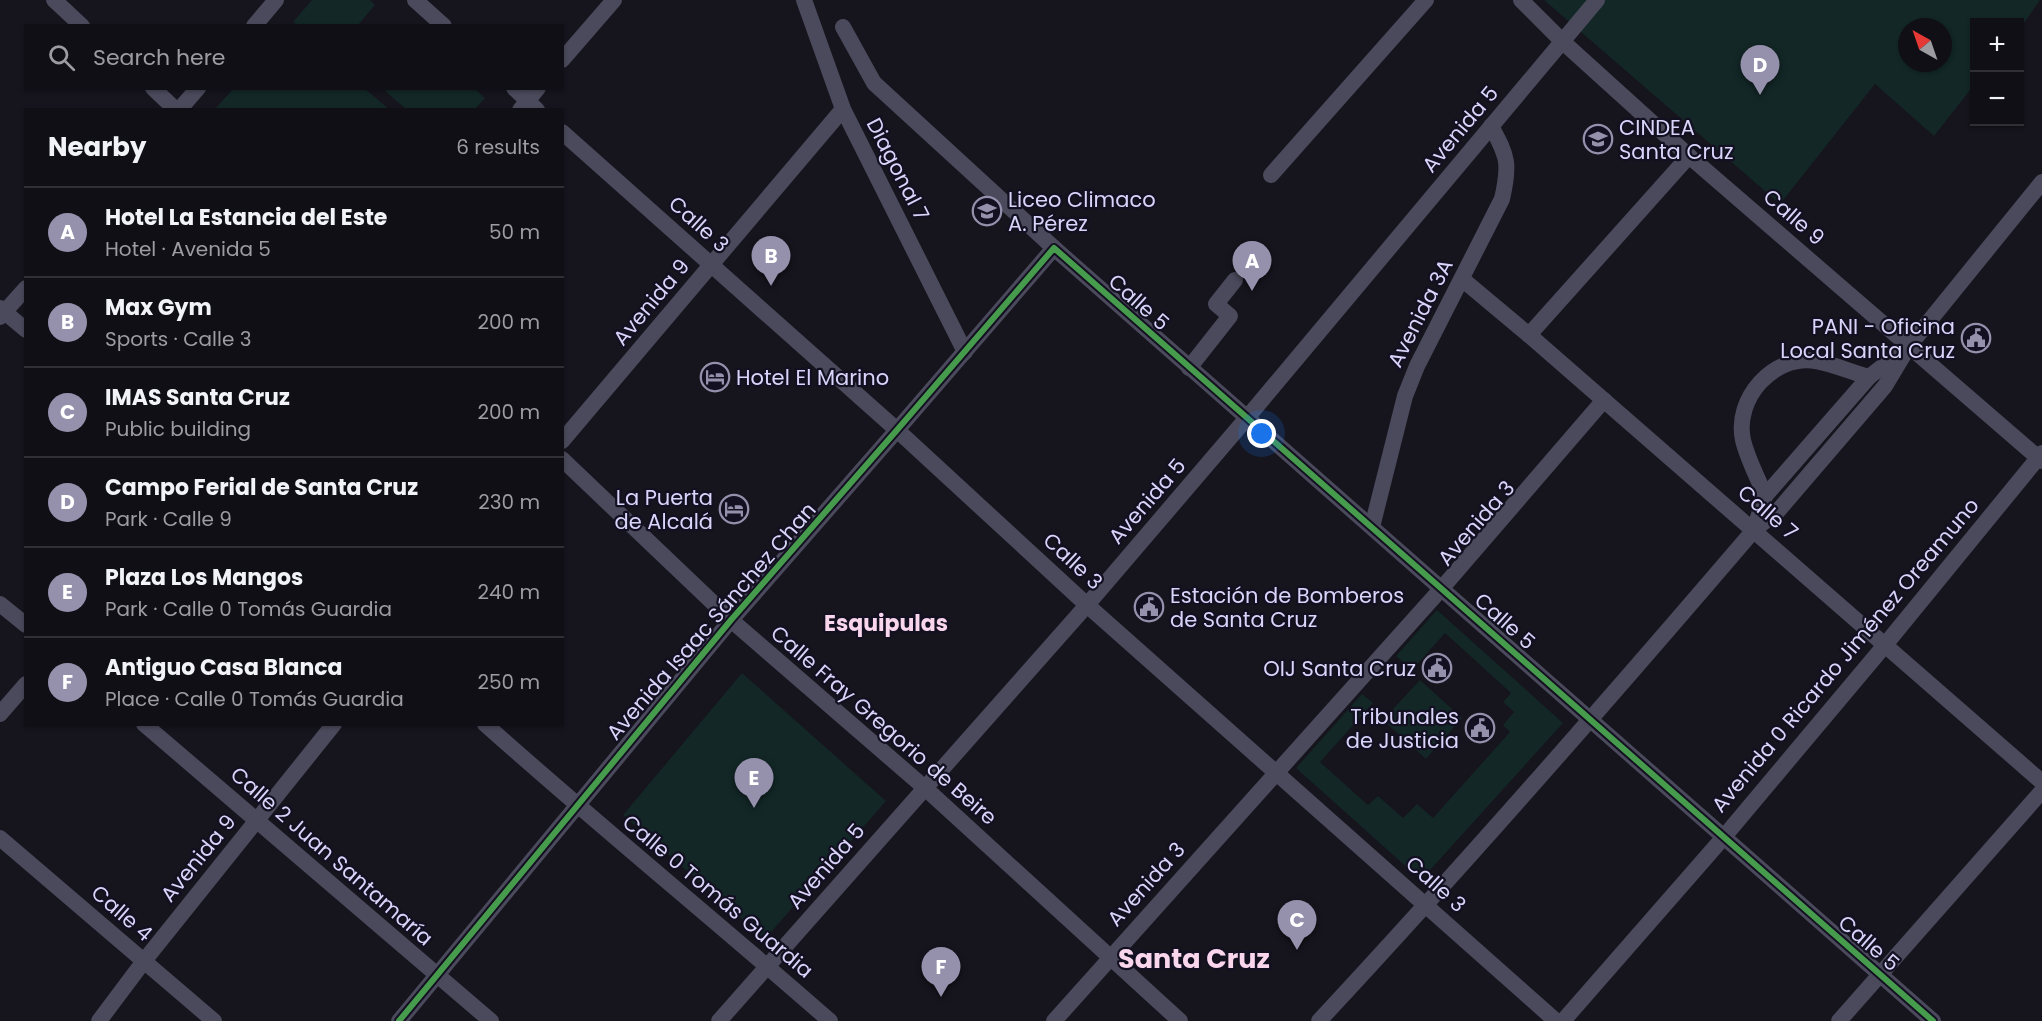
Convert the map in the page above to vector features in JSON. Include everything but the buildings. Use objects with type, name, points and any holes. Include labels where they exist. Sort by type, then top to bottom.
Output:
[{"type":"street","points":[[54,0],[80,24]]},
{"type":"street","points":[[256,24],[276,0]]},
{"type":"street","points":[[415,0],[442,24]]},
{"type":"street","points":[[564,58],[614,0]]},
{"type":"street","name":"Diagonal 7","points":[[804,0],[843,109],[965,352]]},
{"type":"street","points":[[1271,175],[1426,0]]},
{"type":"street","name":"Calle 9","points":[[1521,0],[1563,42],[1689,156],[2040,457]]},
{"type":"street","name":"Avenida 5","points":[[719,1021],[1087,605],[1597,0]]},
{"type":"street","name":"Calle 5","points":[[843,27],[874,83],[1054,248],[1933,1021]]},
{"type":"street","points":[[155,90],[175,108]]},
{"type":"street","points":[[179,108],[196,90]]},
{"type":"street","points":[[516,90],[531,102]]},
{"type":"street","name":"Avenida 9","points":[[564,439],[843,109]]},
{"type":"street","name":"Avenida 3A","points":[[1372,527],[1405,396],[1417,366],[1502,199],[1508,174],[1506,153],[1491,126]]},
{"type":"street","name":"Calle 3","points":[[564,134],[897,430],[1087,605],[1556,1021]]},
{"type":"street","points":[[1529,335],[1689,156]]},
{"type":"street","points":[[1320,1021],[1426,906],[1591,720],[1754,530],[1777,512],[1885,386],[1909,346],[2042,182]]},
{"type":"street","name":"Avenida Isaac Sánchez Chan","points":[[399,1021],[731,620],[1054,248]]},
{"type":"street","name":"Calle 7","points":[[1462,279],[2042,782]]},
{"type":"street","points":[[1188,368],[1230,316],[1216,304],[1235,280]]},
{"type":"street","points":[[24,290],[1,313],[24,329]]},
{"type":"street","points":[[1754,530],[1765,496],[1869,377],[1909,346]]},
{"type":"street","points":[[1765,496],[1743,439],[1742,415],[1753,391],[1771,371],[1793,363],[1814,361],[1869,377]]},
{"type":"street","name":"Avenida 3","points":[[1054,1021],[1442,588],[1604,400]]},
{"type":"street","name":"Avenida 0 Ricardo Jiménez Oreamuno","points":[[1563,1021],[1723,838],[2040,457]]},
{"type":"street","name":"Calle Fray Gregorio de Beire","points":[[564,461],[731,620],[925,788],[1180,1021]]},
{"type":"street","points":[[0,604],[24,623]]},
{"type":"street","points":[[0,714],[24,686]]},
{"type":"street","name":"Calle 2 Juan Santamaría","points":[[146,726],[491,1021]]},
{"type":"street","name":"Avenida 9","points":[[99,1021],[144,961],[332,726]]},
{"type":"street","name":"Calle 0 Tomás Guardia","points":[[487,726],[576,806],[768,966],[830,1021]]},
{"type":"street","points":[[1839,1021],[2042,791]]},
{"type":"street","name":"Calle 4","points":[[0,838],[214,1021]]},
{"type":"green space","points":[[312,0],[370,0],[375,5],[359,24],[296,24],[293,22]]},
{"type":"green space","points":[[1544,0],[2040,0],[2024,23],[2024,18],[1970,18],[1970,90],[1934,136],[1875,84],[1780,204]]},
{"type":"green space","points":[[232,90],[366,90],[388,108],[216,108]]},
{"type":"green space","points":[[476,90],[485,98],[476,108],[405,108],[385,91]]},
{"type":"green space","points":[[1437,610],[1563,723],[1421,880],[1296,768],[1362,694],[1373,703],[1320,762],[1368,805],[1378,796],[1403,818],[1417,804],[1433,818],[1510,732],[1503,725],[1514,712],[1503,702],[1511,693],[1445,633],[1412,670],[1396,656]]},
{"type":"green space","points":[[742,673],[886,801],[765,939],[623,815]]},
{"type":"green space","points":[[1420,680],[1462,718],[1426,759],[1383,720]]},
{"type":"cycle path","points":[[399,1021],[731,620],[1054,248],[1933,1021]]},
{"type":"place","name":"Campo Ferial de Santa Cruz","points":[[1760,95]]},
{"type":"place","name":"CINDEA Santa Cruz","points":[[1598,139]]},
{"type":"place","name":"Liceo Climaco A. Pérez","points":[[987,211]]},
{"type":"place","name":"Max Gym","points":[[771,286]]},
{"type":"place","name":"Hotel La Estancia del Este","points":[[1252,291]]},
{"type":"place","name":"PANI - Oficina Local Santa Cruz","points":[[1976,338]]},
{"type":"place","name":"Hotel El Marino","points":[[715,377]]},
{"type":"place","name":"La Puerta de Alcalá","points":[[734,509]]},
{"type":"place","name":"Estación de Bomberos de Santa Cruz","points":[[1149,607]]},
{"type":"place","name":"OIJ Santa Cruz","points":[[1437,668]]},
{"type":"place","name":"Tribunales de Justicia","points":[[1480,728]]},
{"type":"place","name":"Plaza Los Mangos","points":[[754,808]]},
{"type":"place","name":"IMAS Santa Cruz","points":[[1297,950]]},
{"type":"place","name":"Antiguo Casa Blanca","points":[[941,997]]},
{"type":"district","name":"Esquipulas","points":[[886,623]]},
{"type":"district","name":"Santa Cruz","points":[[1194,958]]}]
